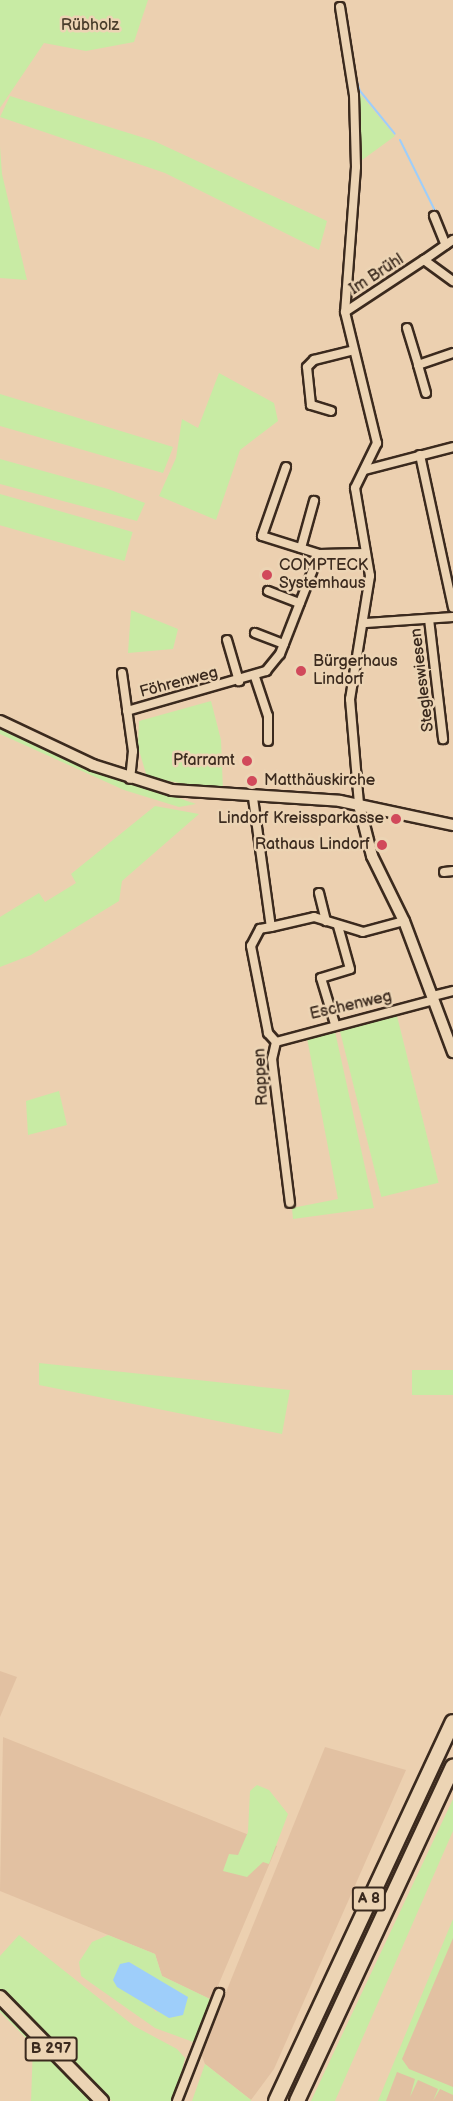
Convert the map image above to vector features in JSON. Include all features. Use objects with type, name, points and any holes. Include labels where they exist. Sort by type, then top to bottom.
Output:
[{"type":"highway","name":"A 8","points":[[276,2101],[453,1722]]},
{"type":"highway","name":"A 8","points":[[297,2101],[453,1767]]},
{"type":"main road","name":"B 297","points":[[0,1997],[102,2101]]},
{"type":"street","points":[[340,8],[354,95],[356,167],[345,312],[351,351],[377,443],[355,495],[366,554],[366,623],[350,699],[359,805],[372,856],[404,921],[453,1052]]},
{"type":"street","points":[[424,260],[449,243],[434,216]]},
{"type":"street","name":"Im Brühl","points":[[345,312],[424,260],[453,281]]},
{"type":"street","points":[[407,328],[426,393]]},
{"type":"street","points":[[331,411],[311,405],[307,367],[314,360],[351,351]]},
{"type":"street","points":[[418,365],[453,353]]},
{"type":"street","points":[[365,470],[453,447]]},
{"type":"street","points":[[420,455],[453,608]]},
{"type":"street","points":[[286,468],[262,536],[319,554],[366,554]]},
{"type":"street","points":[[301,548],[314,501]]},
{"type":"street","name":"Föhrenweg","points":[[127,711],[255,677],[274,663],[284,644],[319,554]]},
{"type":"street","points":[[268,591],[300,603]]},
{"type":"street","points":[[366,623],[453,617]]},
{"type":"street","name":"Stegleswiesen","points":[[429,619],[443,739]]},
{"type":"street","points":[[255,633],[284,644]]},
{"type":"street","name":"Föhrenweg","points":[[227,640],[238,681]]},
{"type":"street","points":[[122,673],[127,711],[130,779]]},
{"type":"street","points":[[255,677],[268,716],[268,741]]},
{"type":"street","points":[[0,721],[93,765],[130,779],[172,790],[359,805],[453,825]]},
{"type":"street","points":[[254,798],[271,927],[314,917],[363,932],[404,921]]},
{"type":"street","points":[[444,872],[453,871]]},
{"type":"street","points":[[319,893],[326,921]]},
{"type":"street","points":[[335,1024],[321,978],[350,969],[338,926]]},
{"type":"street","name":"Rappen","points":[[271,927],[260,929],[251,946],[268,1033],[276,1042],[274,1079],[290,1203]]},
{"type":"street","name":"Eschenweg","points":[[276,1042],[453,991]]},
{"type":"street","points":[[177,2101],[219,1993]]},
{"type":"shaded area","points":[[0,1671],[17,1677],[0,1717]]},
{"type":"shaded area","points":[[3,1737],[277,1846],[212,2000],[162,1976],[155,1954],[0,1891]]},
{"type":"shaded area","points":[[325,1747],[406,1770],[274,2069],[251,2100],[205,2064],[201,2054]]},
{"type":"shaded area","points":[[453,1931],[453,2101],[383,2101],[397,2064]]},
{"type":"green space","name":"Rübholz","points":[[0,0],[148,0],[134,42],[86,51],[44,43],[0,108]]},
{"type":"green space","points":[[356,89],[395,136],[358,163]]},
{"type":"green space","points":[[10,96],[154,141],[327,221],[319,250],[165,173],[0,117]]},
{"type":"green space","points":[[0,146],[2,174],[27,280],[0,278]]},
{"type":"green space","points":[[219,373],[274,403],[278,421],[240,450],[216,520],[159,496],[176,458],[182,419],[198,428]]},
{"type":"green space","points":[[0,394],[173,447],[163,473],[0,426]]},
{"type":"green space","points":[[0,459],[108,489],[145,503],[137,521],[0,484]]},
{"type":"green space","points":[[0,494],[133,532],[124,561],[0,525]]},
{"type":"green space","points":[[131,610],[178,629],[173,649],[128,653]]},
{"type":"green space","points":[[211,701],[221,740],[223,791],[147,777],[138,747],[139,721]]},
{"type":"green space","points":[[0,725],[94,769],[196,804],[179,807],[124,790],[0,734]]},
{"type":"green space","points":[[155,806],[199,814],[122,881],[119,901],[31,955],[0,967],[0,917],[39,893],[45,902],[76,883],[71,874]]},
{"type":"green space","points":[[396,1012],[439,1183],[381,1197],[339,1026]]},
{"type":"green space","points":[[334,1027],[374,1208],[293,1219],[292,1208],[338,1199],[306,1033]]},
{"type":"green space","points":[[59,1091],[67,1125],[28,1135],[26,1101]]},
{"type":"green space","points":[[39,1363],[290,1390],[282,1434],[39,1385]]},
{"type":"green space","points":[[412,1370],[453,1370],[453,1395],[412,1395]]},
{"type":"green space","points":[[257,1785],[269,1790],[288,1814],[269,1864],[263,1862],[247,1877],[223,1871],[229,1854],[238,1855],[248,1832],[250,1791]]},
{"type":"green space","points":[[453,1799],[453,1831],[335,2101],[311,2101]]},
{"type":"green space","points":[[453,1919],[453,1938],[402,2059],[409,2069],[453,2087],[453,2095],[440,2089],[433,2101],[438,2089],[418,2080],[410,2097],[415,2079],[397,2072],[386,2101],[378,2101]]},
{"type":"green space","points":[[19,1935],[134,2026],[177,2049],[185,2058],[174,2101],[112,2101],[0,1990],[0,1956]]},
{"type":"green space","points":[[108,1935],[155,1954],[162,1976],[212,2000],[196,2043],[155,2028],[81,1976],[79,1962],[92,1942]],"holes":[[[129,1962],[155,1981],[179,1992],[156,2012],[117,1972]]]},
{"type":"green space","points":[[0,2004],[93,2101],[31,2101],[33,2045],[0,2012]]},
{"type":"green space","points":[[205,2064],[251,2100],[251,2101],[192,2101]]},
{"type":"water","points":[[129,1962],[188,1997],[183,2015],[169,2018],[117,1987],[113,1980],[120,1964]]},
{"type":"waterway","points":[[355,75],[360,91],[395,134]]},
{"type":"waterway","points":[[400,140],[437,215]]},
{"type":"waterway","points":[[441,223],[447,236]]},
{"type":"place","name":"COMPTECK Systemhaus","points":[[267,575]]},
{"type":"place","name":"Bürgerhaus Lindorf","points":[[301,671]]},
{"type":"place","name":"Pfarramt","points":[[247,761]]},
{"type":"place","name":"Matthäuskirche","points":[[252,781]]},
{"type":"place","name":"Lindorf Kreissparkasse","points":[[396,819]]},
{"type":"place","name":"Rathaus Lindorf","points":[[382,845]]}]
